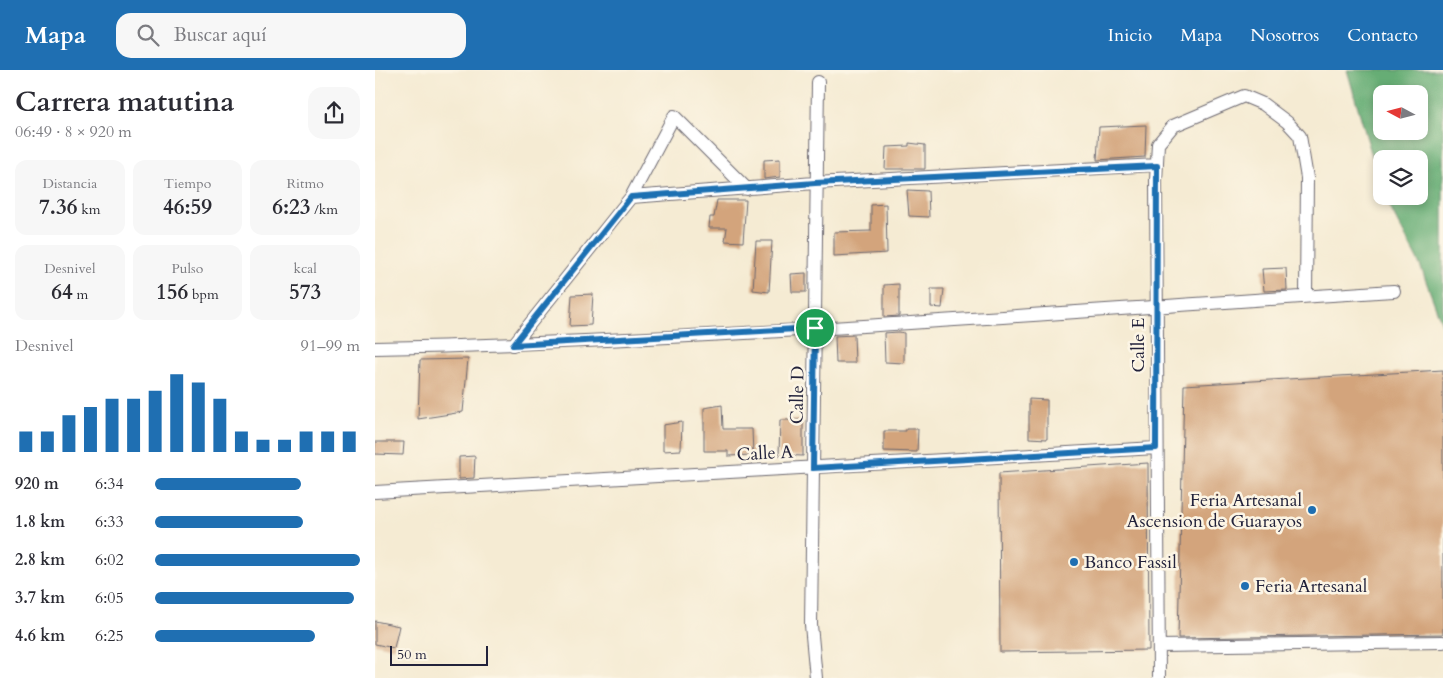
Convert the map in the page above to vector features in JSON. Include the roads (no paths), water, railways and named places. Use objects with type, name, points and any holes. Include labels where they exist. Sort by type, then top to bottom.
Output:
[{"type":"street","name":"Calle D","points":[[816,678],[811,625],[815,183],[818,82]]},
{"type":"street","name":"Calle E","points":[[1159,678],[1156,448],[1157,166],[1159,144],[1173,126],[1245,96],[1263,104],[1287,122],[1299,136],[1307,178],[1306,296]]},
{"type":"street","points":[[513,345],[631,197],[674,116],[747,189]]},
{"type":"street","points":[[631,197],[815,183],[1157,166]]},
{"type":"street","points":[[375,348],[513,345],[815,328],[1394,291]]},
{"type":"street","name":"Calle A","points":[[375,492],[1156,448]]},
{"type":"street","points":[[1159,646],[1443,642]]},
{"type":"place","name":"Feria Artesanal Ascension de Guarayos","points":[[1312,510]]},
{"type":"place","name":"Banco Fassil","points":[[1074,562]]},
{"type":"place","name":"Feria Artesanal","points":[[1245,586]]}]
